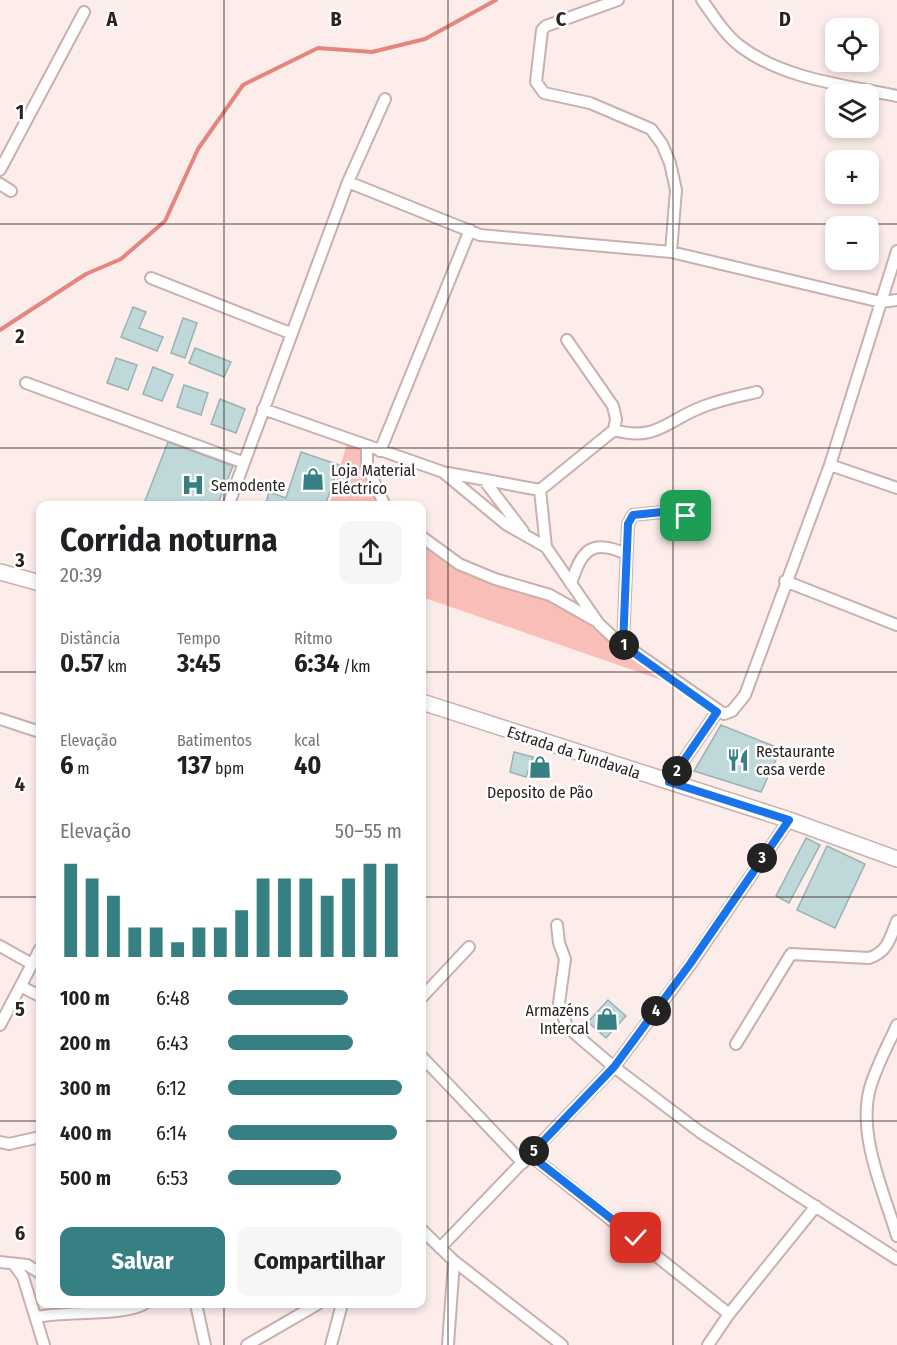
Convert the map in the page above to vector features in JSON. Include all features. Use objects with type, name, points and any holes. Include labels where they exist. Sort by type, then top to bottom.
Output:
[{"type":"main road","points":[[0,572],[36,582]]},
{"type":"main road","name":"Estrada da Tundavala","points":[[426,703],[789,820],[897,859]]},
{"type":"street","points":[[618,0],[546,26],[540,35],[536,82],[544,93],[590,103],[651,129],[662,144],[670,163],[676,190],[671,252]]},
{"type":"street","points":[[702,0],[739,46],[774,65],[817,79],[897,96]]},
{"type":"street","points":[[0,170],[84,12]]},
{"type":"street","points":[[230,501],[242,462],[348,182],[385,99]]},
{"type":"street","points":[[348,182],[480,235],[671,252],[881,302],[897,300]]},
{"type":"street","points":[[0,184],[11,191]]},
{"type":"street","points":[[380,451],[470,230]]},
{"type":"street","points":[[426,540],[459,564],[495,579],[550,595],[599,624],[623,645],[717,712],[724,714],[732,711],[745,695],[785,581],[830,465],[897,251]]},
{"type":"street","points":[[151,278],[290,333]]},
{"type":"street","points":[[263,409],[444,472],[540,490],[614,430],[616,419],[613,406],[567,340]]},
{"type":"street","points":[[26,383],[242,462]]},
{"type":"street","points":[[614,430],[632,435],[653,432],[704,406],[757,392]]},
{"type":"street","points":[[367,446],[367,466],[382,501]]},
{"type":"street","points":[[830,465],[897,488]]},
{"type":"street","points":[[444,472],[507,525],[546,547],[599,624]]},
{"type":"street","points":[[484,480],[527,536]]},
{"type":"street","points":[[540,490],[546,547]]},
{"type":"street","points":[[623,645],[628,524],[633,515],[662,512],[686,516]]},
{"type":"street","points":[[571,584],[581,556],[591,549],[611,547],[627,554]]},
{"type":"street","points":[[785,581],[897,625]]},
{"type":"street","points":[[669,782],[717,712]]},
{"type":"street","points":[[0,719],[36,731]]},
{"type":"street","points":[[440,1248],[614,1067],[690,964],[789,820]]},
{"type":"street","points":[[736,1044],[791,954],[869,958],[885,951],[897,921]]},
{"type":"street","points":[[557,924],[559,943],[565,959],[559,1004],[567,1027],[614,1067],[700,1132],[897,1259]]},
{"type":"street","points":[[0,946],[32,964]]},
{"type":"street","points":[[426,993],[469,947]]},
{"type":"street","points":[[0,1026],[36,956]]},
{"type":"street","points":[[22,987],[36,994]]},
{"type":"street","points":[[897,1025],[870,1089],[868,1120],[872,1150],[897,1236]]},
{"type":"street","points":[[426,1061],[527,1159],[729,1314]]},
{"type":"street","points":[[0,1143],[9,1144],[36,1138]]},
{"type":"street","points":[[708,1345],[729,1314],[816,1206]]},
{"type":"street","points":[[426,1234],[454,1261],[562,1345]]},
{"type":"street","points":[[448,1345],[454,1261]]},
{"type":"street","points":[[0,1262],[15,1266],[27,1265],[36,1271]]},
{"type":"street","points":[[15,1266],[23,1277],[44,1345]]},
{"type":"street","points":[[37,1317],[57,1308],[130,1308]]},
{"type":"street","points":[[197,1308],[205,1345]]},
{"type":"street","points":[[247,1345],[311,1308]]},
{"type":"street","points":[[331,1345],[341,1308]]},
{"type":"shaded area","points":[[347,443],[362,447],[368,486],[379,501],[330,501]]},
{"type":"shaded area","points":[[426,546],[472,575],[537,594],[573,613],[670,683],[426,598]]},
{"type":"building","points":[[133,307],[146,312],[139,328],[163,337],[157,351],[121,337]]},
{"type":"building","points":[[183,318],[197,323],[185,358],[171,353]]},
{"type":"building","points":[[195,348],[231,362],[224,377],[189,363]]},
{"type":"building","points":[[116,358],[137,365],[128,390],[107,383]]},
{"type":"building","points":[[153,367],[173,375],[162,401],[143,394]]},
{"type":"building","points":[[184,385],[208,393],[201,415],[177,407]]},
{"type":"building","points":[[220,399],[245,409],[236,433],[211,424]]},
{"type":"building","points":[[168,442],[233,466],[219,501],[145,501]]},
{"type":"building","name":"Loja Material Eléctrico","points":[[301,452],[339,465],[327,501],[266,501],[269,492],[286,498]]},
{"type":"building","name":"Restaurante casa verde","points":[[721,725],[781,749],[761,792],[694,771]]},
{"type":"building","points":[[514,752],[533,757],[526,777],[510,772]]},
{"type":"building","name":"Deposito de Pão","points":[[533,757],[549,765],[544,776],[532,770]]},
{"type":"building","points":[[806,838],[820,845],[789,903],[776,896]]},
{"type":"building","points":[[827,846],[865,864],[835,928],[797,910]]},
{"type":"building","name":"Armazéns Intercal","points":[[608,1000],[626,1016],[606,1038],[588,1022]]},
{"type":"waterway","points":[[0,330],[86,274],[121,259],[165,221],[198,149],[243,85],[318,48],[372,52],[425,39],[496,0]]},
{"type":"place","name":"Loja Material Eléctrico","points":[[313,479]]},
{"type":"place","name":"Semodente","points":[[193,485]]},
{"type":"place","name":"Restaurante casa verde","points":[[738,760]]},
{"type":"place","name":"Deposito de Pão","points":[[540,767]]},
{"type":"place","name":"Armazéns Intercal","points":[[607,1019]]},
{"type":"route","points":[[636,1238],[530,1155],[614,1067],[690,964],[789,820],[669,782],[717,712],[623,645],[628,524],[633,515],[643,513],[662,512],[686,516]]}]
